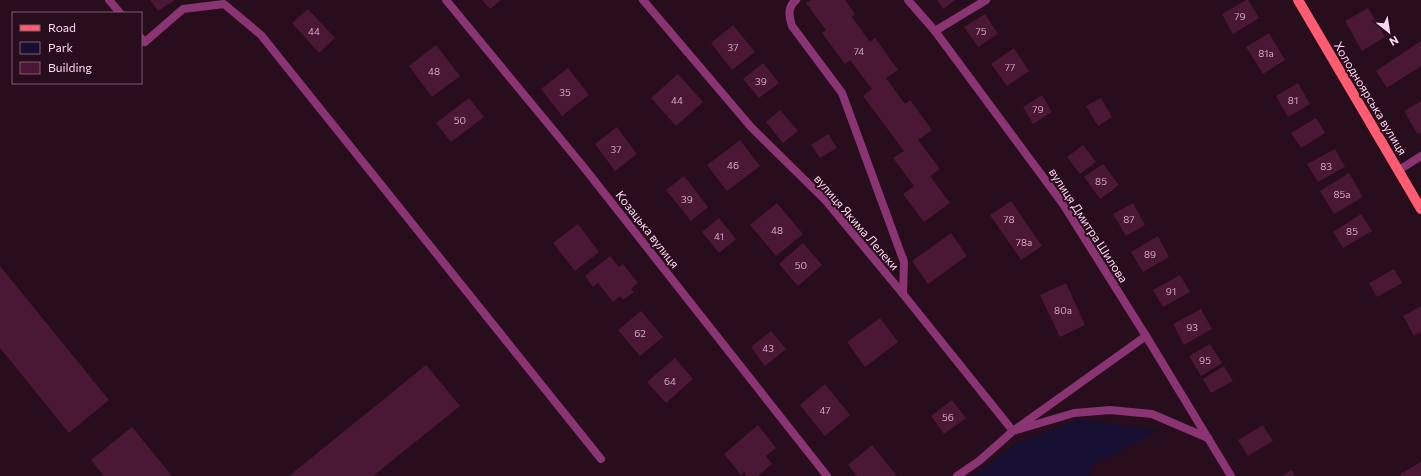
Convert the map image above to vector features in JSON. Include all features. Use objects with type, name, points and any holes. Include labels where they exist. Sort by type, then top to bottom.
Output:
[{"type":"main road","name":"Холодноярська вулиця","points":[[1298,0],[1421,209]]},
{"type":"street","points":[[109,0],[119,12]]},
{"type":"street","name":"Козацька вулиця","points":[[446,0],[582,165],[827,476]]},
{"type":"street","name":"вулиця Якима Лелеки","points":[[643,0],[751,127],[826,201],[904,294],[1013,431]]},
{"type":"street","points":[[796,0],[792,3],[788,16],[792,26],[842,93],[904,262],[904,294]]},
{"type":"street","name":"вулиця Дмитра Шилова","points":[[908,0],[935,31],[1063,204],[1146,336],[1231,476]]},
{"type":"street","points":[[935,31],[986,0]]},
{"type":"street","points":[[143,40],[183,9],[224,4],[261,35],[600,459]]},
{"type":"street","points":[[1399,170],[1421,156]]},
{"type":"street","points":[[957,476],[978,461],[1013,431],[1146,336]]},
{"type":"street","points":[[1013,431],[1074,413],[1110,410],[1152,414],[1208,438]]},
{"type":"green space","points":[[1079,419],[1159,430],[1088,468],[1092,476],[974,476],[1014,445]]},
{"type":"building","points":[[150,0],[175,0],[158,11]]},
{"type":"building","points":[[482,0],[501,0],[490,9]]},
{"type":"building","points":[[811,0],[845,0],[855,14],[852,17],[870,42],[875,38],[898,70],[886,78],[905,104],[910,100],[932,130],[918,140],[940,169],[930,176],[950,203],[924,222],[903,194],[914,186],[893,158],[904,151],[863,96],[872,89],[850,60],[845,64],[822,33],[826,30],[806,3]]},
{"type":"building","points":[[937,0],[955,0],[943,9]]},
{"type":"building","points":[[1248,0],[1259,18],[1233,34],[1222,14]]},
{"type":"building","points":[[1368,8],[1385,37],[1362,51],[1345,21]]},
{"type":"building","points":[[308,9],[335,38],[319,53],[292,23]]},
{"type":"building","points":[[985,14],[998,34],[978,47],[964,27]]},
{"type":"building","points":[[733,25],[755,52],[732,70],[711,43]]},
{"type":"building","points":[[1269,33],[1285,60],[1263,74],[1246,47]]},
{"type":"building","points":[[1421,41],[1421,66],[1387,88],[1376,71]]},
{"type":"building","points":[[436,45],[460,76],[432,97],[409,66]]},
{"type":"building","points":[[1014,48],[1029,71],[1007,86],[991,64]]},
{"type":"building","points":[[763,63],[779,83],[759,98],[743,79]]},
{"type":"building","points":[[568,68],[589,95],[562,116],[541,89]]},
{"type":"building","points":[[678,74],[703,102],[676,126],[651,98]]},
{"type":"building","points":[[1298,83],[1310,104],[1288,117],[1276,96]]},
{"type":"building","points":[[1042,95],[1052,112],[1033,124],[1023,107]]},
{"type":"building","points":[[469,98],[484,117],[451,142],[436,123]]},
{"type":"building","points":[[1101,98],[1112,117],[1098,126],[1086,106]]},
{"type":"building","points":[[1421,101],[1421,133],[1418,135],[1404,111]]},
{"type":"building","points":[[780,110],[798,131],[783,143],[766,122]]},
{"type":"building","points":[[1316,118],[1325,133],[1301,148],[1291,133]]},
{"type":"building","points":[[617,127],[637,154],[615,171],[595,144]]},
{"type":"building","points":[[828,134],[837,148],[820,158],[811,145]]},
{"type":"building","points":[[740,140],[760,166],[727,191],[707,165]]},
{"type":"building","points":[[1083,145],[1096,162],[1080,174],[1067,157]]},
{"type":"building","points":[[1335,149],[1345,167],[1318,182],[1307,164]]},
{"type":"building","points":[[1103,164],[1119,185],[1100,199],[1084,177]]},
{"type":"building","points":[[1349,173],[1363,197],[1334,214],[1320,191]]},
{"type":"building","points":[[684,176],[708,207],[691,221],[666,190]]},
{"type":"building","points":[[1011,201],[1042,246],[1021,260],[990,215]]},
{"type":"building","points":[[777,203],[803,234],[776,256],[750,225]]},
{"type":"building","points":[[1133,203],[1145,225],[1126,236],[1113,214]]},
{"type":"building","points":[[1361,214],[1372,231],[1343,248],[1333,232]]},
{"type":"building","points":[[719,218],[736,239],[719,253],[702,232]]},
{"type":"building","points":[[578,224],[599,252],[575,271],[553,243]]},
{"type":"building","points":[[951,233],[967,256],[928,284],[912,261]]},
{"type":"building","points":[[1158,236],[1169,257],[1143,272],[1131,252]]},
{"type":"building","points":[[803,243],[822,265],[798,286],[779,264]]},
{"type":"building","points":[[610,256],[619,267],[623,264],[638,283],[631,289],[634,292],[623,300],[620,296],[613,302],[598,283],[593,287],[585,276]]},
{"type":"building","points":[[0,266],[109,400],[69,433],[0,348]]},
{"type":"building","points":[[1394,269],[1402,283],[1377,297],[1369,283]]},
{"type":"building","points":[[1180,275],[1190,292],[1163,307],[1153,290]]},
{"type":"building","points":[[1066,283],[1085,325],[1060,337],[1040,295]]},
{"type":"building","points":[[1421,306],[1421,332],[1414,336],[1403,316]]},
{"type":"building","points":[[1201,309],[1212,329],[1184,345],[1173,324]]},
{"type":"building","points":[[641,311],[663,337],[640,356],[618,330]]},
{"type":"building","points":[[880,318],[898,342],[865,367],[847,342]]},
{"type":"building","points":[[771,331],[786,349],[765,366],[751,347]]},
{"type":"building","points":[[1210,344],[1222,363],[1201,376],[1189,356]]},
{"type":"building","points":[[675,358],[693,379],[666,403],[647,382]]},
{"type":"building","points":[[426,365],[460,406],[373,476],[289,476]]},
{"type":"building","points":[[1224,366],[1233,381],[1211,393],[1203,379]]},
{"type":"building","points":[[825,384],[850,415],[825,436],[800,405]]},
{"type":"building","points":[[952,400],[966,418],[944,434],[931,416]]},
{"type":"building","points":[[758,425],[776,448],[766,456],[772,464],[758,476],[747,476],[744,472],[741,475],[724,454]]},
{"type":"building","points":[[1263,425],[1273,441],[1248,456],[1238,440]]},
{"type":"building","points":[[132,427],[172,476],[104,476],[91,460]]},
{"type":"building","points":[[872,445],[897,476],[857,476],[848,465]]},
{"type":"building","points":[[1421,462],[1421,476],[1401,476],[1400,474]]},
{"type":"building","points":[[1292,470],[1295,476],[1282,476]]}]
